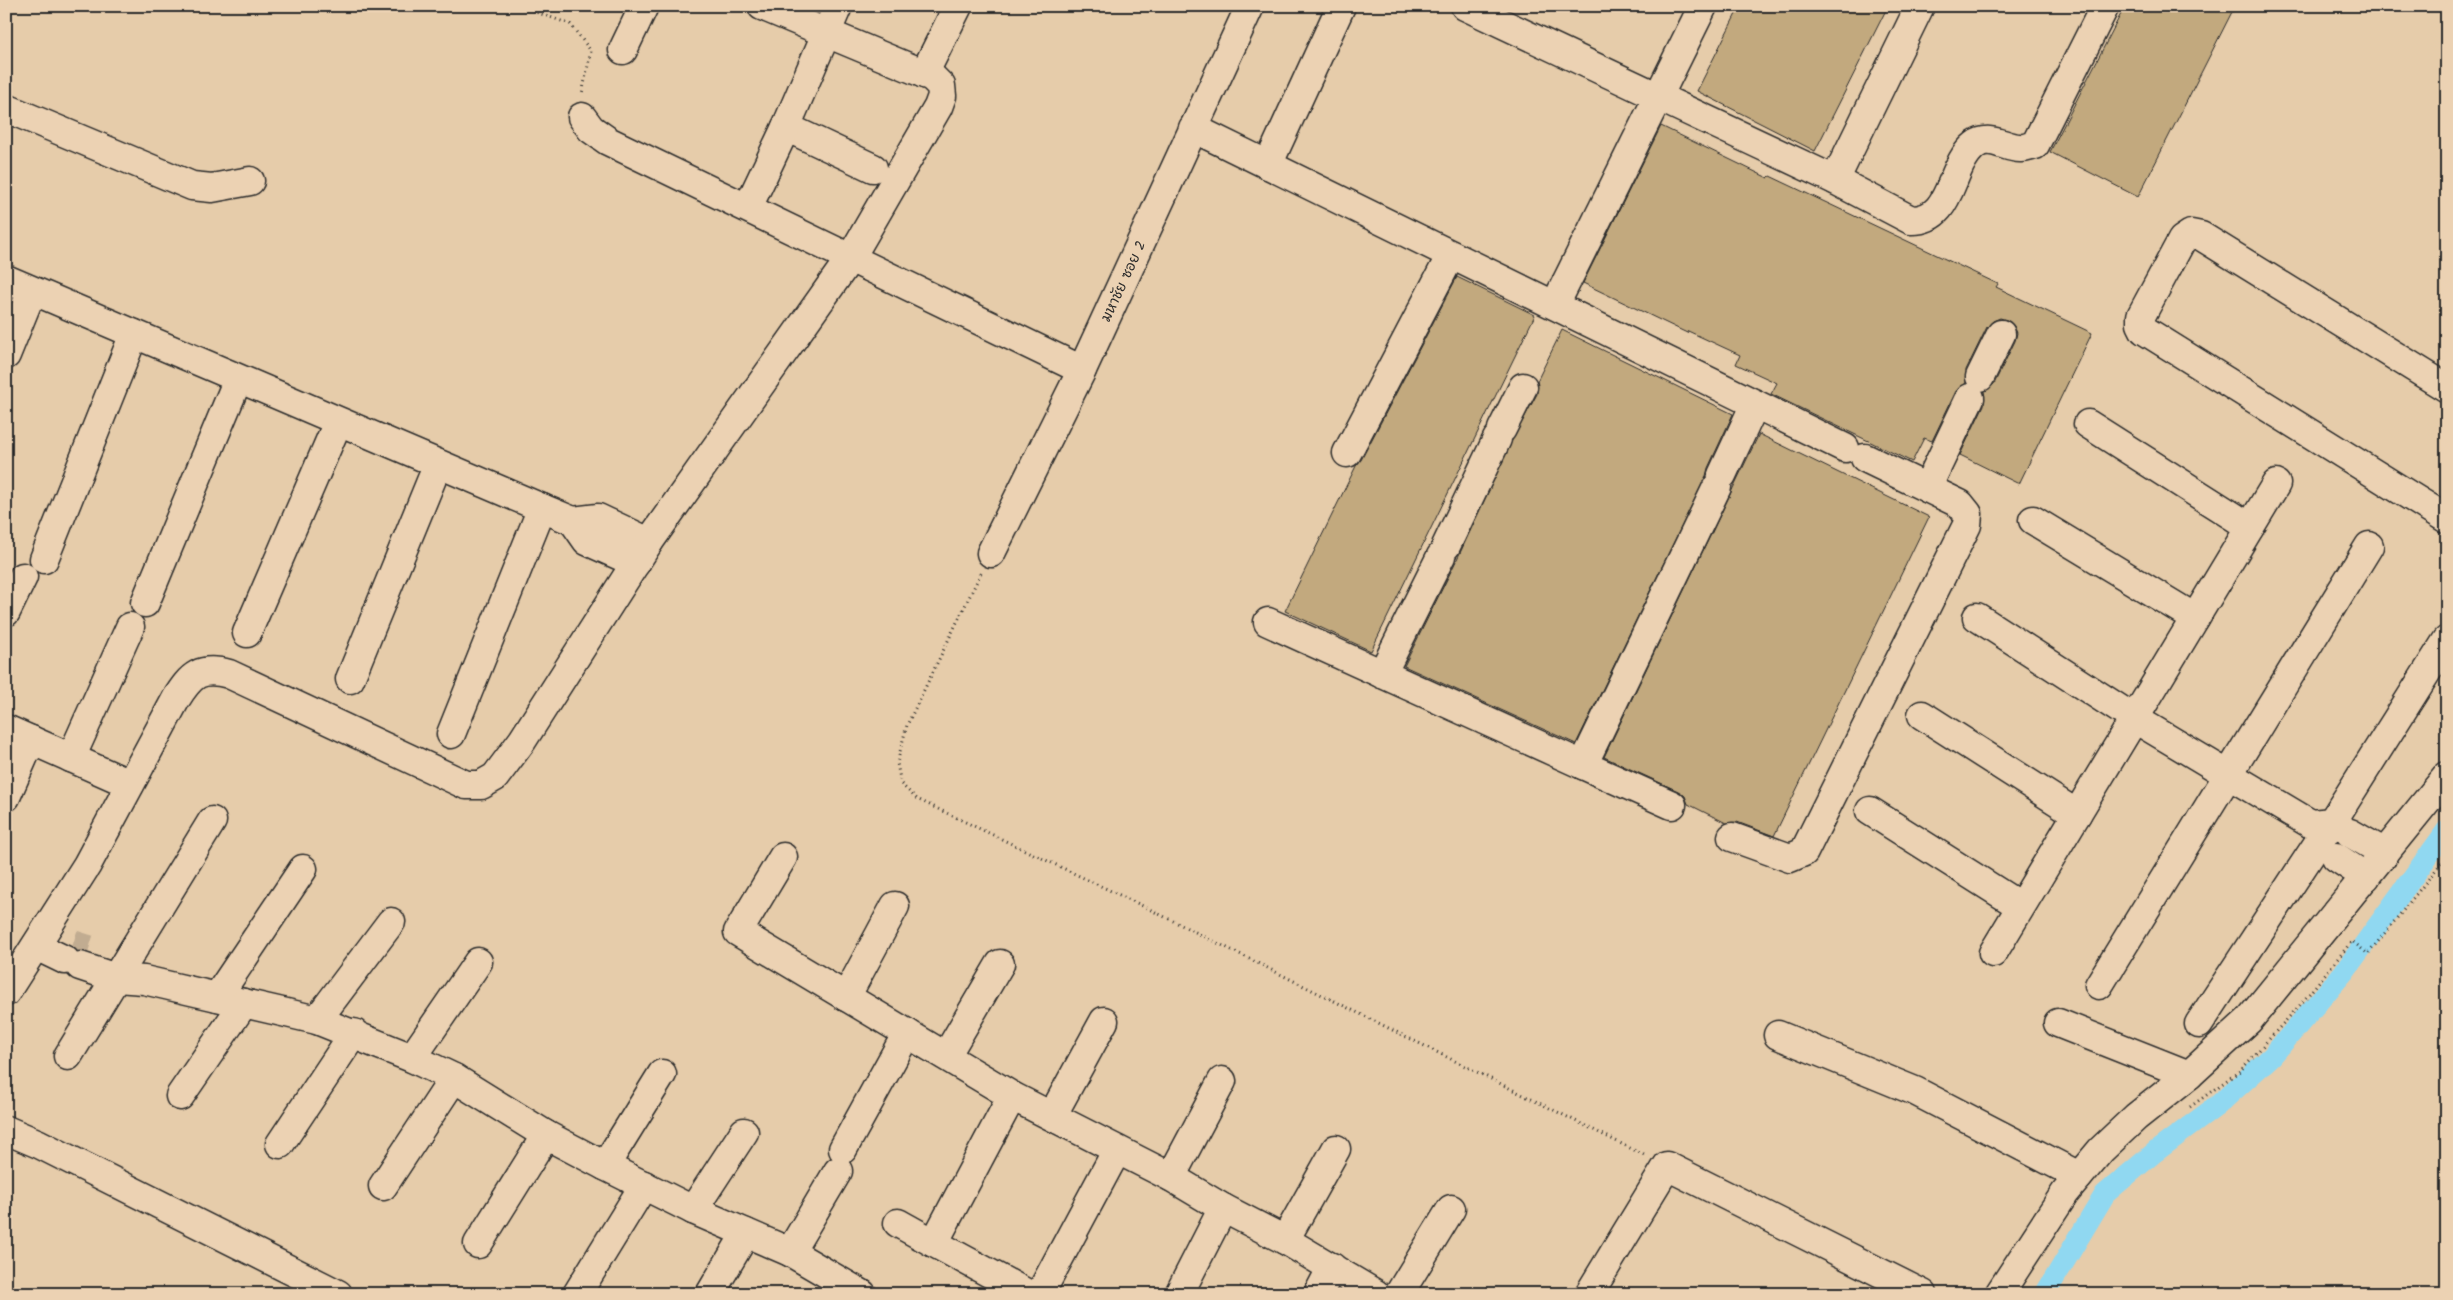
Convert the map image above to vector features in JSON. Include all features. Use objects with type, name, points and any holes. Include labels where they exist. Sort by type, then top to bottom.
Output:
[{"type":"street","points":[[623,50],[644,6]]},
{"type":"street","points":[[6,992],[87,865],[185,684],[198,673],[213,670],[229,674],[466,785],[481,785],[495,777],[522,741],[642,552],[851,257],[938,107],[942,96],[941,86],[924,74],[762,6]]},
{"type":"street","points":[[750,203],[786,127],[838,6]]},
{"type":"street","points":[[924,74],[958,6]]},
{"type":"street","name":"มหาชัย ซอย 2","points":[[990,553],[1082,370],[1250,6]]},
{"type":"street","points":[[1268,165],[1341,6]]},
{"type":"street","points":[[1465,6],[1835,180],[1911,220],[1925,220],[1938,211],[1968,153],[1976,144],[1989,140],[2020,148],[2035,145],[2105,6]]},
{"type":"street","points":[[1555,306],[1703,6]]},
{"type":"street","points":[[1835,180],[1920,6]]},
{"type":"street","points":[[6,108],[192,186],[212,188],[250,182]]},
{"type":"street","points":[[582,117],[591,129],[608,141],[1082,370]]},
{"type":"street","points":[[786,127],[873,168]]},
{"type":"street","points":[[1194,128],[1960,504],[1968,514],[1967,525],[1804,852],[1790,858],[1732,837]]},
{"type":"street","points":[[2447,388],[2201,236],[2191,234],[2182,240],[2141,316],[2140,324],[2144,330],[2447,519]]},
{"type":"street","points":[[1347,453],[1451,255]]},
{"type":"street","points":[[6,280],[573,521],[598,518],[642,552]]},
{"type":"street","points":[[6,355],[32,291]]},
{"type":"street","points":[[44,559],[134,334]]},
{"type":"street","points":[[1927,488],[2001,334]]},
{"type":"street","points":[[145,603],[238,379]]},
{"type":"street","points":[[1382,674],[1523,387]]},
{"type":"street","points":[[1583,765],[1720,481],[1755,404]]},
{"type":"street","points":[[247,633],[338,422]]},
{"type":"street","points":[[2088,424],[2250,526]]},
{"type":"street","points":[[350,679],[438,464]]},
{"type":"street","points":[[1993,952],[2276,484]]},
{"type":"street","points":[[450,734],[542,508]]},
{"type":"street","points":[[2033,520],[2195,618]]},
{"type":"street","points":[[2099,985],[2369,546]]},
{"type":"street","points":[[6,612],[23,576]]},
{"type":"street","points":[[1977,617],[2134,719],[2330,837],[2385,853]]},
{"type":"street","points":[[1268,622],[1672,805]]},
{"type":"street","points":[[71,758],[130,628]]},
{"type":"street","points":[[2199,1024],[2330,837],[2447,640]]},
{"type":"street","points":[[1922,715],[2077,814]]},
{"type":"street","points":[[6,729],[130,784]]},
{"type":"street","points":[[6,797],[31,740]]},
{"type":"street","points":[[1998,1294],[2065,1193],[2100,1150],[2136,1117],[2189,1075],[2249,1020],[2447,776]]},
{"type":"street","points":[[1870,811],[2020,906]]},
{"type":"street","points":[[68,1056],[128,975],[212,822]]},
{"type":"street","points":[[2330,837],[2366,877]]},
{"type":"street","points":[[782,857],[738,932],[1012,1096],[1172,1177],[1223,1208],[1285,1240],[1376,1294]]},
{"type":"street","points":[[217,996],[303,869]]},
{"type":"street","points":[[846,997],[895,906]]},
{"type":"street","points":[[317,1020],[390,922]]},
{"type":"street","points":[[39,940],[128,975],[317,1020],[354,1033],[412,1058],[454,1078],[546,1135],[605,1166],[693,1210],[790,1252],[848,1290]]},
{"type":"street","points":[[412,1058],[478,962]]},
{"type":"street","points":[[946,1056],[1000,964]]},
{"type":"street","points":[[180,1096],[244,1003]]},
{"type":"street","points":[[1052,1116],[1104,1021]]},
{"type":"street","points":[[2058,1023],[2189,1075]]},
{"type":"street","points":[[280,1144],[354,1033]]},
{"type":"street","points":[[790,1252],[907,1033]]},
{"type":"street","points":[[1778,1035],[1914,1091],[2079,1176]]},
{"type":"street","points":[[605,1166],[662,1074]]},
{"type":"street","points":[[383,1186],[454,1078]]},
{"type":"street","points":[[1172,1177],[1222,1081]]},
{"type":"street","points":[[934,1243],[1012,1096]]},
{"type":"street","points":[[6,1130],[39,1144],[338,1294]]},
{"type":"street","points":[[693,1210],[744,1132]]},
{"type":"street","points":[[478,1244],[546,1135]]},
{"type":"street","points":[[1285,1240],[1336,1149]]},
{"type":"street","points":[[1040,1294],[1117,1150]]},
{"type":"street","points":[[1590,1294],[1667,1166],[1923,1294]]},
{"type":"street","points":[[577,1294],[644,1185]]},
{"type":"street","points":[[1179,1294],[1223,1208]]},
{"type":"street","points":[[1399,1294],[1451,1209]]},
{"type":"street","points":[[898,1223],[1028,1294]]},
{"type":"street","points":[[710,1294],[746,1233]]},
{"type":"street","points":[[1318,1294],[1332,1267]]},
{"type":"path","points":[[518,6],[570,24],[591,51],[583,84],[582,117]]},
{"type":"path","points":[[990,553],[907,725],[897,763],[901,784],[917,799],[1147,908],[1667,1166]]},
{"type":"building","points":[[1740,6],[1888,6],[1815,151],[1697,91]]},
{"type":"building","points":[[2125,6],[2235,6],[2138,197],[2050,152]]},
{"type":"building","points":[[1661,126],[1768,178],[1770,176],[1998,284],[1996,287],[2092,333],[2019,484],[1960,455],[1984,405],[1984,392],[1994,384],[2015,341],[2017,333],[2014,326],[2007,320],[2000,318],[1993,321],[1987,327],[1966,370],[1966,383],[1956,391],[1932,441],[1924,438],[1912,462],[1771,394],[1777,383],[1736,364],[1740,355],[1688,331],[1687,333],[1583,283]]},
{"type":"building","points":[[1457,277],[1535,315],[1371,651],[1285,611],[1356,466],[1361,460]]},
{"type":"building","points":[[1562,330],[1733,414],[1706,476],[1576,744],[1404,666],[1460,553],[1512,440],[1537,394],[1537,381]]},
{"type":"building","points":[[1759,434],[1929,517],[1774,836],[1737,822],[1726,823],[1688,804],[1685,796],[1678,791],[1604,757]]},
{"type":"waterway","points":[[2045,1294],[2105,1194],[2155,1152],[2218,1105],[2272,1056],[2344,972],[2447,830]]},
{"type":"tunnel","points":[[73,944],[89,949]]}]
